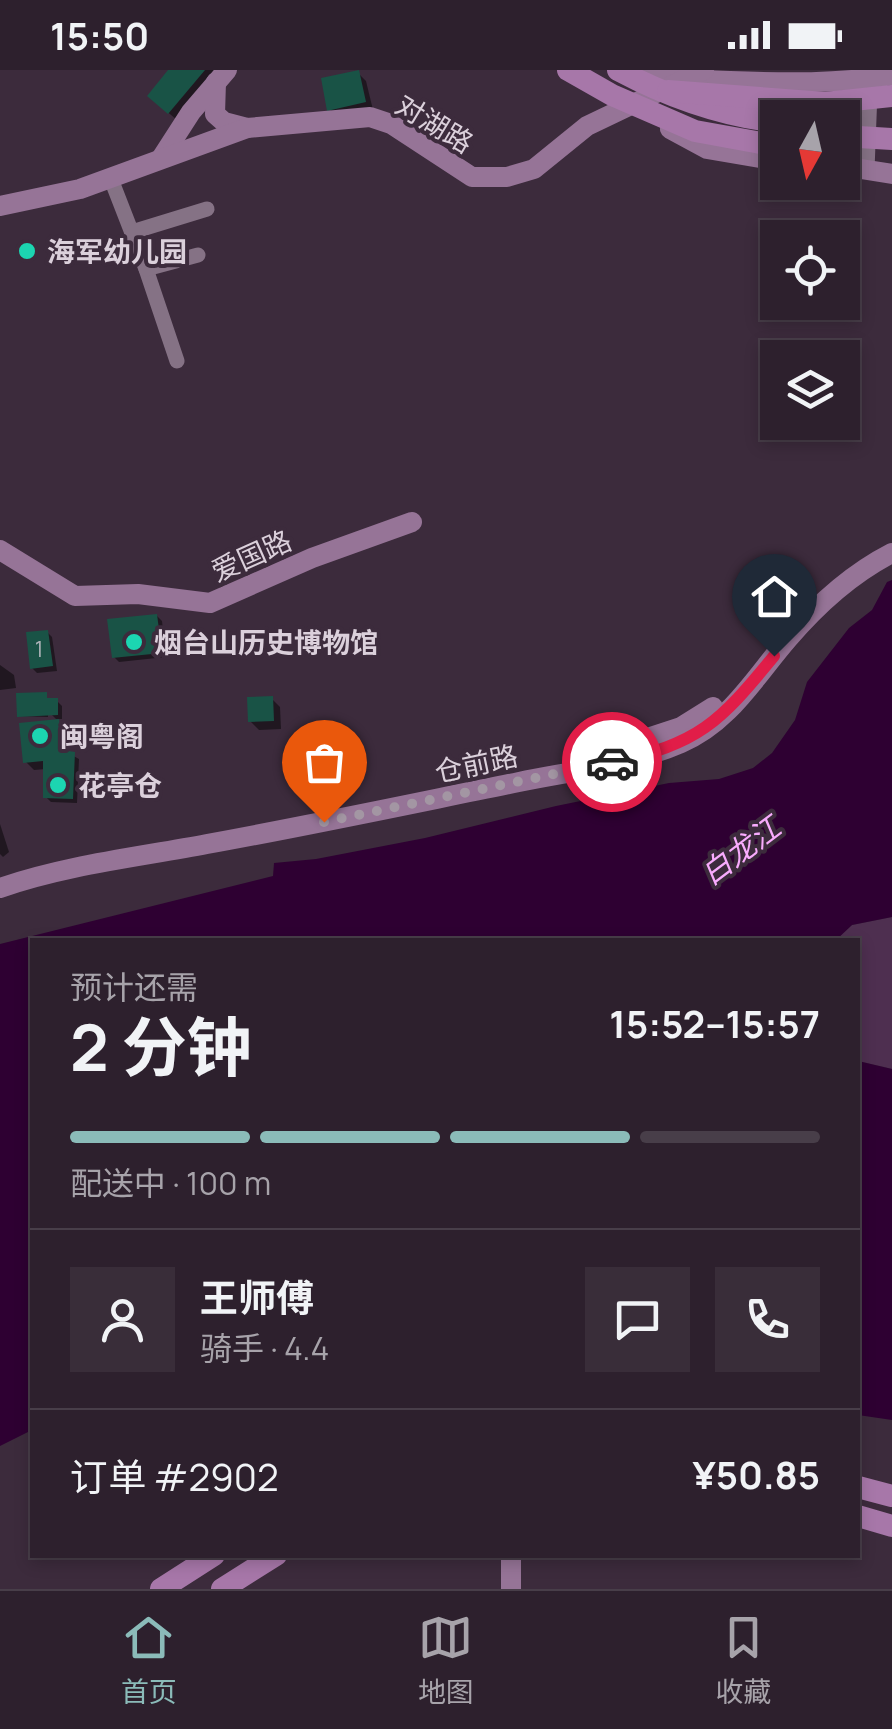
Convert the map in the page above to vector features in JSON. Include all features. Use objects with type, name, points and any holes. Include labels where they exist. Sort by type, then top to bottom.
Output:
[{"type":"main road","points":[[568,70],[612,95],[695,131],[760,143]]},
{"type":"main road","points":[[618,70],[706,107],[750,119],[760,117]]},
{"type":"main road","points":[[854,100],[892,96]]},
{"type":"main road","points":[[645,108],[703,122],[760,129]]},
{"type":"main road","points":[[860,127],[892,130]]},
{"type":"main road","points":[[860,137],[892,139]]},
{"type":"main road","points":[[860,151],[892,153]]},
{"type":"main road","points":[[860,1488],[892,1496]]},
{"type":"main road","points":[[860,1517],[892,1526]]},
{"type":"main road","points":[[162,1589],[209,1558]]},
{"type":"main road","points":[[222,1589],[271,1558]]},
{"type":"street","points":[[638,70],[671,77],[787,83],[882,77],[868,170]]},
{"type":"street","name":"对湖路","points":[[0,206],[69,192],[247,128],[376,118],[466,174],[485,179],[534,169],[587,126],[704,70]]},
{"type":"street","points":[[222,76],[215,114],[224,122],[247,128]]},
{"type":"street","points":[[162,157],[191,112],[222,76]]},
{"type":"street","points":[[612,95],[706,149],[760,158]]},
{"type":"street","points":[[860,169],[892,174]]},
{"type":"street","points":[[110,179],[177,361]]},
{"type":"street","points":[[132,232],[207,209]]},
{"type":"street","points":[[146,269],[198,255]]},
{"type":"street","name":"爱国路","points":[[0,550],[75,596],[138,594],[210,603],[312,558],[412,522]]},
{"type":"street","name":"仓前路","points":[[0,878],[356,806],[657,737],[702,717],[726,696],[797,609],[820,587],[848,565],[892,540]]},
{"type":"street","name":"仓前路","points":[[0,888],[84,867],[624,760],[677,745],[702,732],[735,704],[788,639],[830,596],[859,571],[892,553]]},
{"type":"street","points":[[511,1558],[511,1589]]},
{"type":"shaded area","points":[[892,917],[892,1069],[860,1061],[860,938],[838,938],[852,925]]},
{"type":"water","name":"白龙江","points":[[892,580],[892,917],[852,925],[838,938],[30,938],[30,1431],[0,1446],[0,944],[273,876],[274,863],[425,838],[556,806],[669,783],[719,779],[753,768],[772,753],[795,720],[807,682],[849,628],[872,610],[887,582]]},
{"type":"water","points":[[860,1061],[892,1069],[892,1420],[860,1415]]},
{"type":"building","points":[[168,70],[205,70],[168,114],[147,96]]},
{"type":"building","points":[[359,70],[366,102],[327,111],[321,78]]},
{"type":"building","points":[[157,614],[162,653],[112,658],[107,619]]},
{"type":"building","points":[[48,630],[53,666],[30,669],[26,632]]},
{"type":"building","points":[[47,692],[47,698],[58,698],[58,715],[17,717],[16,693]]},
{"type":"building","points":[[273,696],[274,721],[248,722],[247,697]]},
{"type":"building","points":[[59,719],[62,750],[75,752],[73,799],[43,798],[43,761],[23,763],[19,723]]},
{"type":"way so far","points":[[324,822],[612,762]]},
{"type":"place","name":"海军幼儿园","points":[[27,251]]},
{"type":"place","name":"烟台山历史博物馆","points":[[134,642]]},
{"type":"place","name":"闽粤阁","points":[[40,736]]},
{"type":"place","name":"花亭仓","points":[[58,785]]},
{"type":"route","points":[[612,762],[690,740],[735,704],[774,656]]}]
